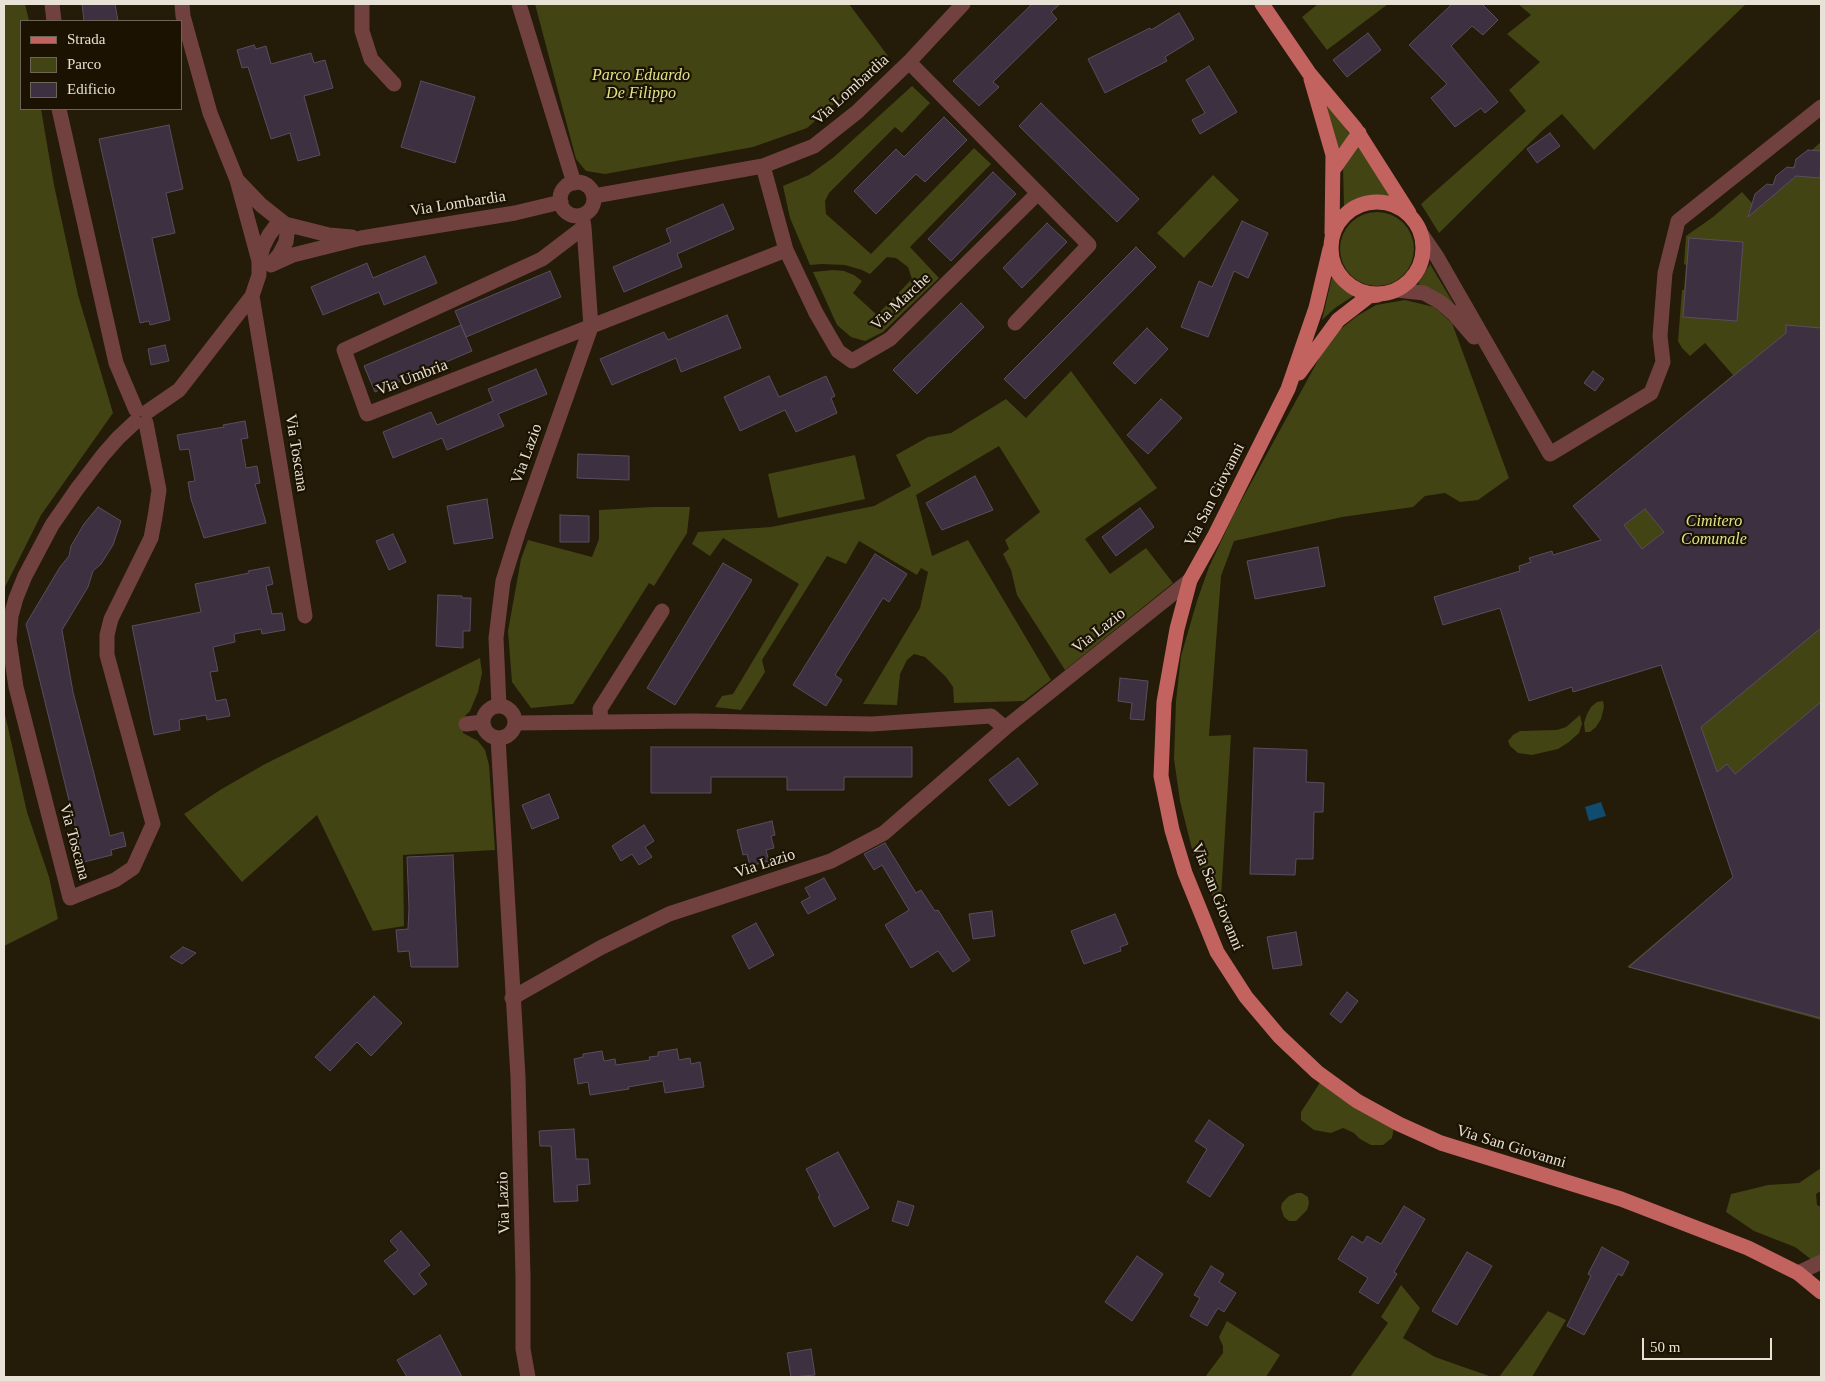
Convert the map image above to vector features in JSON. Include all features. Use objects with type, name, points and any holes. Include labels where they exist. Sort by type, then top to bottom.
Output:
[{"type":"main road","points":[[1262,4],[1309,73],[1359,133],[1422,235],[1423,251],[1419,266],[1410,280],[1397,290],[1381,294],[1366,293],[1346,282],[1333,264],[1330,249],[1332,234],[1333,155],[1309,73]]},
{"type":"main road","points":[[1333,170],[1359,133]]},
{"type":"main road","points":[[1332,234],[1340,219],[1352,208],[1368,202],[1385,202],[1400,207],[1413,218]]},
{"type":"main road","name":"Via San Giovanni","points":[[1330,249],[1316,308],[1288,388],[1214,537],[1190,580],[1177,629],[1164,702],[1161,776],[1172,830],[1185,873],[1217,952],[1246,996],[1279,1036],[1317,1072],[1357,1101],[1441,1143],[1621,1199],[1748,1248],[1798,1273],[1821,1292]]},
{"type":"main road","name":"Via San Giovanni","points":[[1288,388],[1338,320],[1369,296],[1381,294]]},
{"type":"street","points":[[52,4],[54,20]]},
{"type":"street","name":"Via Lombardia","points":[[182,4],[183,16],[210,113],[237,180],[263,267],[293,255],[361,238],[515,213],[561,202]]},
{"type":"street","points":[[362,4],[362,31],[371,59],[394,84]]},
{"type":"street","points":[[519,4],[574,183]]},
{"type":"street","name":"Via Lombardia","points":[[594,196],[763,166],[814,146],[857,112],[909,62],[963,4]]},
{"type":"street","points":[[909,62],[1089,245],[1015,323]]},
{"type":"street","points":[[1422,235],[1437,257],[1550,454],[1651,393],[1662,362],[1660,336],[1665,273],[1678,221],[1821,107]]},
{"type":"street","name":"Via Toscana","points":[[59,110],[116,363],[141,417],[159,490],[156,517],[150,538],[114,612],[106,635],[107,655],[153,824],[132,868],[115,880],[70,898],[16,687],[9,640],[11,616],[25,576],[52,525],[77,489],[118,438],[141,417],[179,390],[252,296],[263,267],[269,235],[275,228],[285,224]]},
{"type":"street","name":"Via Marche","points":[[763,166],[786,250],[816,313],[838,351],[852,361],[890,339],[1038,194]]},
{"type":"street","name":"Via Lombardia","points":[[237,180],[260,205],[285,224],[329,235],[361,238]]},
{"type":"street","points":[[574,183],[586,185],[594,196],[592,208],[583,221],[565,210],[561,202],[563,190],[574,183]]},
{"type":"street","name":"Via Umbria","points":[[583,221],[542,259],[344,350],[368,414],[786,250]]},
{"type":"street","name":"Via Lazio","points":[[499,706],[496,638],[503,581],[519,530],[591,327],[583,221]]},
{"type":"street","points":[[1397,290],[1424,293],[1440,302],[1454,314],[1494,358]]},
{"type":"street","name":"Via Toscana","points":[[252,296],[305,616]]},
{"type":"street","name":"Via Lazio","points":[[512,998],[600,948],[669,914],[831,861],[884,833],[1005,728],[1190,580]]},
{"type":"street","points":[[601,721],[600,709],[662,611]]},
{"type":"street","points":[[499,706],[512,713],[515,723],[508,736],[493,738],[485,732],[482,722],[486,712],[499,706]]},
{"type":"street","points":[[515,723],[601,721],[872,724],[991,716],[1005,728]]},
{"type":"street","points":[[466,724],[482,722]]},
{"type":"street","name":"Via Lazio","points":[[498,738],[518,1077],[523,1349],[528,1377]]},
{"type":"street","points":[[1798,1273],[1821,1262]]},
{"type":"green space","points":[[4,4],[25,4],[29,20],[20,20],[20,110],[41,110],[54,185],[78,295],[113,413],[41,515],[5,587],[4,596]]},
{"type":"green space","name":"Parco Eduardo De Filippo","points":[[535,4],[849,4],[888,56],[807,128],[753,147],[605,174],[586,171],[576,159]]},
{"type":"green space","points":[[1318,4],[1388,4],[1327,50],[1302,17]]},
{"type":"green space","points":[[1518,4],[1746,4],[1594,150],[1562,114],[1543,130],[1439,233],[1421,204],[1526,111],[1509,90],[1540,62],[1507,34],[1531,15]]},
{"type":"green space","points":[[912,86],[930,103],[902,133],[895,127],[829,193],[825,201],[826,214],[871,254],[974,148],[991,164],[910,247],[939,278],[883,332],[865,341],[851,337],[837,325],[813,272],[833,270],[844,271],[854,275],[862,281],[853,293],[877,315],[912,279],[908,267],[896,258],[887,257],[870,274],[845,265],[810,265],[790,218],[783,186],[809,175],[834,157]]},
{"type":"green space","points":[[1322,94],[1350,135],[1337,151]]},
{"type":"green space","name":"Cimitero Comunale","points":[[1821,142],[1821,1020],[1627,967],[1733,877],[1659,660],[1600,590],[1585,545],[1607,538],[1582,500],[1733,375],[1705,343],[1690,356],[1678,341],[1686,265],[1684,264],[1686,236],[1713,217],[1742,192],[1752,203]]},
{"type":"green space","points":[[1357,145],[1394,198],[1381,195],[1366,196],[1344,207],[1343,166]]},
{"type":"green space","points":[[1213,175],[1239,200],[1184,258],[1157,233]]},
{"type":"green space","points":[[1377,212],[1391,215],[1403,223],[1411,235],[1414,249],[1411,263],[1403,275],[1391,283],[1377,286],[1363,283],[1351,275],[1343,263],[1340,249],[1343,235],[1351,223],[1363,215]]},
{"type":"green space","points":[[1430,264],[1455,306],[1435,292],[1418,284]]},
{"type":"green space","points":[[1332,277],[1343,289],[1355,295],[1335,308],[1322,320]]},
{"type":"green space","points":[[1405,300],[1434,307],[1452,323],[1509,478],[1478,500],[1460,502],[1445,493],[1425,496],[1413,507],[1342,517],[1234,541],[1221,576],[1209,736],[1231,735],[1220,913],[1194,857],[1180,801],[1174,759],[1176,701],[1181,656],[1197,601],[1209,567],[1234,514],[1321,355],[1337,332],[1357,316],[1376,305]]},
{"type":"green space","points":[[1071,371],[1157,488],[1085,539],[1110,574],[1146,548],[1173,583],[1065,670],[1017,595],[1011,570],[1003,554],[1009,549],[1005,540],[1040,512],[999,446],[916,495],[932,556],[968,540],[1051,680],[1024,701],[954,703],[953,687],[946,677],[925,657],[914,654],[907,660],[900,674],[897,705],[863,704],[920,608],[928,572],[921,568],[917,575],[859,541],[846,564],[827,556],[762,660],[765,672],[741,710],[715,707],[722,696],[733,694],[799,584],[723,538],[710,556],[692,544],[698,532],[771,527],[874,506],[911,486],[896,455],[928,437],[951,433],[1006,399],[1026,418]]},
{"type":"green space","points":[[855,455],[865,499],[778,518],[768,474]]},
{"type":"green space","points":[[690,507],[687,533],[654,586],[649,583],[573,704],[531,708],[512,682],[508,631],[521,559],[528,540],[592,557],[599,539],[599,510]]},
{"type":"green space","points":[[480,658],[482,673],[478,692],[470,711],[462,719],[463,733],[478,741],[485,750],[489,765],[495,850],[403,855],[404,926],[373,931],[317,815],[242,882],[184,814],[220,790],[265,764]]},
{"type":"green space","points":[[1603,701],[1604,707],[1601,719],[1590,732],[1585,732],[1584,723],[1591,707],[1597,702]]},
{"type":"green space","points":[[4,710],[27,812],[49,877],[58,919],[4,946]]},
{"type":"green space","points":[[1580,715],[1582,724],[1579,733],[1558,749],[1532,755],[1518,753],[1510,746],[1508,741],[1520,731],[1557,730],[1566,727]]},
{"type":"green space","points":[[1321,1081],[1394,1127],[1392,1138],[1383,1145],[1371,1145],[1343,1128],[1331,1133],[1314,1130],[1301,1120],[1301,1112]]},
{"type":"green space","points":[[1821,1168],[1821,1191],[1816,1194],[1817,1205],[1821,1207],[1821,1267],[1795,1247],[1754,1231],[1726,1212],[1731,1194],[1768,1185],[1799,1183]]},
{"type":"green space","points":[[1302,1193],[1308,1197],[1307,1210],[1296,1221],[1289,1221],[1284,1217],[1281,1208],[1282,1203],[1289,1196]]},
{"type":"green space","points":[[1401,1285],[1420,1308],[1403,1338],[1435,1357],[1492,1377],[1350,1377],[1388,1323],[1381,1317]]},
{"type":"green space","points":[[1548,1311],[1566,1320],[1532,1377],[1499,1377]]},
{"type":"green space","points":[[1227,1321],[1280,1355],[1266,1377],[1205,1377],[1223,1353],[1223,1346],[1219,1337]]},
{"type":"water","points":[[1601,802],[1606,816],[1589,821],[1585,807]]},
{"type":"building","points":[[82,4],[115,4],[118,20],[84,20]]},
{"type":"building","points":[[1032,4],[1060,4],[1051,12],[1057,19],[993,82],[999,87],[979,106],[953,81]]},
{"type":"building","points":[[1452,4],[1482,4],[1498,20],[1483,35],[1472,26],[1451,46],[1498,102],[1485,113],[1481,108],[1455,127],[1431,98],[1447,84],[1409,45]]},
{"type":"building","points":[[1179,13],[1194,39],[1165,57],[1167,61],[1105,93],[1088,59],[1150,28],[1151,30]]},
{"type":"building","points":[[1368,33],[1381,50],[1347,77],[1333,60]]},
{"type":"building","points":[[254,45],[256,49],[266,46],[271,64],[311,53],[314,63],[325,60],[333,88],[304,96],[320,155],[298,161],[290,133],[271,139],[248,67],[242,68],[237,50]]},
{"type":"building","points":[[1209,66],[1237,112],[1200,134],[1192,120],[1205,113],[1186,80]]},
{"type":"building","points":[[421,81],[475,97],[455,163],[401,147]]},
{"type":"building","points":[[1041,103],[1139,199],[1117,222],[1019,126]]},
{"type":"building","points":[[944,117],[967,140],[925,182],[916,174],[876,214],[854,191],[896,149],[904,157]]},
{"type":"building","points":[[169,125],[183,189],[166,193],[175,233],[152,238],[170,320],[150,325],[149,321],[140,323],[99,139]]},
{"type":"building","points":[[1550,133],[1560,146],[1537,163],[1527,149]]},
{"type":"building","points":[[1808,150],[1821,151],[1820,178],[1796,176],[1748,217],[1755,194],[1767,184],[1773,185],[1776,176],[1787,167],[1794,168],[1796,159]]},
{"type":"building","points":[[993,172],[1016,194],[951,261],[928,239]]},
{"type":"building","points":[[723,204],[734,229],[677,254],[682,267],[624,292],[613,267],[671,242],[666,229]]},
{"type":"building","points":[[1242,221],[1268,233],[1248,278],[1234,271],[1208,337],[1181,327],[1199,281],[1212,287]]},
{"type":"building","points":[[1047,223],[1067,242],[1022,288],[1003,268]]},
{"type":"building","points":[[1689,238],[1743,242],[1737,321],[1683,317]]},
{"type":"building","points":[[1136,247],[1156,267],[1025,399],[1004,379]]},
{"type":"building","points":[[425,256],[437,283],[384,305],[379,292],[323,315],[311,287],[367,263],[373,278]]},
{"type":"building","points":[[550,271],[561,297],[466,337],[455,311]]},
{"type":"building","points":[[961,303],[984,327],[917,394],[893,370]]},
{"type":"building","points":[[727,315],[741,348],[681,372],[676,358],[612,385],[600,359],[664,332],[668,340]]},
{"type":"building","points":[[461,325],[472,351],[375,392],[364,366]]},
{"type":"building","name":"Cimitero Comunale","points":[[1786,325],[1821,328],[1821,628],[1701,727],[1717,772],[1727,764],[1735,774],[1821,702],[1821,1018],[1629,967],[1733,877],[1661,665],[1573,692],[1572,687],[1529,701],[1500,608],[1443,625],[1434,597],[1520,571],[1519,566],[1531,562],[1529,558],[1552,551],[1553,555],[1601,540],[1573,506],[1786,333]],"holes":[[[1645,509],[1664,532],[1642,549],[1624,525]]]},
{"type":"building","points":[[1147,328],[1168,349],[1135,384],[1113,363]]},
{"type":"building","points":[[165,345],[169,361],[151,365],[148,349]]},
{"type":"building","points":[[536,369],[547,394],[498,414],[504,426],[447,450],[442,438],[393,458],[383,432],[431,412],[437,425],[493,401],[488,389]]},
{"type":"building","points":[[1593,371],[1604,379],[1595,391],[1584,383]]},
{"type":"building","points":[[769,376],[779,397],[826,376],[835,396],[831,398],[837,413],[796,432],[785,410],[740,431],[724,397]]},
{"type":"building","points":[[1161,399],[1182,418],[1148,454],[1127,435]]},
{"type":"building","points":[[245,421],[248,438],[241,439],[246,468],[257,466],[260,483],[255,484],[266,523],[204,538],[191,499],[188,482],[195,481],[189,449],[180,450],[177,435],[224,427],[223,425]]},
{"type":"building","points":[[578,454],[629,456],[629,480],[577,478]]},
{"type":"building","points":[[975,476],[993,510],[942,530],[926,503]]},
{"type":"building","points":[[487,499],[493,538],[454,544],[447,506]]},
{"type":"building","points":[[98,507],[121,521],[113,545],[101,564],[93,571],[88,587],[62,630],[73,692],[110,836],[123,832],[126,846],[111,850],[112,855],[84,862],[26,624],[60,567],[69,556],[71,546],[84,524]]},
{"type":"building","points":[[1140,508],[1154,527],[1116,556],[1102,537]]},
{"type":"building","points":[[560,515],[589,516],[589,542],[560,542]]},
{"type":"building","points":[[393,534],[406,562],[389,570],[376,541]]},
{"type":"building","points":[[1318,547],[1325,586],[1255,599],[1247,561]]},
{"type":"building","points":[[875,554],[907,574],[889,602],[883,598],[835,675],[842,680],[826,706],[793,685]]},
{"type":"building","points":[[723,563],[752,580],[675,705],[647,688]]},
{"type":"building","points":[[269,567],[273,584],[266,586],[272,614],[282,613],[285,630],[262,634],[261,629],[234,634],[235,642],[213,647],[218,671],[210,672],[216,701],[226,699],[230,716],[207,720],[206,715],[179,720],[180,730],[154,735],[132,626],[201,612],[195,584]]},
{"type":"building","points":[[438,595],[471,598],[470,631],[463,631],[463,648],[436,646]]},
{"type":"building","points":[[1120,678],[1148,681],[1144,720],[1130,719],[1132,703],[1118,701]]},
{"type":"building","points":[[651,747],[912,747],[912,777],[844,777],[844,790],[787,790],[787,777],[711,777],[711,793],[651,793]]},
{"type":"building","points":[[1254,748],[1307,750],[1306,782],[1324,783],[1323,812],[1314,812],[1313,859],[1296,859],[1295,875],[1250,874]]},
{"type":"building","points":[[1018,758],[1038,784],[1009,806],[989,780]]},
{"type":"building","points":[[549,794],[559,818],[532,829],[522,805]]},
{"type":"building","points":[[772,821],[775,835],[771,836],[774,848],[766,850],[769,861],[750,866],[747,854],[743,855],[737,830]]},
{"type":"building","points":[[644,825],[654,841],[645,847],[652,857],[639,865],[632,854],[621,861],[612,846]]},
{"type":"building","points":[[885,843],[916,893],[921,890],[935,911],[938,910],[970,960],[953,972],[938,951],[911,968],[885,925],[909,910],[882,865],[874,870],[864,854]]},
{"type":"building","points":[[453,855],[458,967],[411,967],[409,951],[398,952],[396,930],[408,929],[407,857]]},
{"type":"building","points":[[824,878],[836,899],[808,914],[801,902],[810,897],[805,888]]},
{"type":"building","points":[[992,911],[995,936],[973,939],[969,914]]},
{"type":"building","points":[[1115,914],[1128,944],[1120,947],[1121,951],[1084,964],[1071,931]]},
{"type":"building","points":[[756,923],[774,955],[749,969],[732,936]]},
{"type":"building","points":[[1296,932],[1302,965],[1273,969],[1267,937]]},
{"type":"building","points":[[183,947],[196,953],[182,964],[170,957]]},
{"type":"building","points":[[1347,992],[1358,1001],[1341,1023],[1330,1014]]},
{"type":"building","points":[[374,996],[402,1023],[371,1056],[357,1042],[330,1071],[315,1057]]},
{"type":"building","points":[[677,1049],[679,1060],[690,1058],[691,1064],[700,1062],[704,1087],[665,1093],[663,1081],[590,1095],[588,1082],[578,1084],[574,1059],[583,1057],[583,1054],[602,1051],[604,1061],[615,1059],[616,1065],[650,1060],[649,1057],[658,1056],[658,1052]]},
{"type":"building","points":[[1209,1120],[1244,1145],[1210,1197],[1187,1182],[1207,1149],[1195,1141]]},
{"type":"building","points":[[574,1129],[576,1159],[588,1159],[590,1184],[577,1185],[578,1201],[554,1202],[551,1146],[540,1146],[539,1131]]},
{"type":"building","points":[[838,1152],[869,1208],[834,1227],[806,1169]]},
{"type":"building","points":[[898,1201],[914,1206],[908,1226],[892,1221]]},
{"type":"building","points":[[1404,1206],[1425,1219],[1394,1272],[1397,1274],[1378,1304],[1359,1292],[1368,1278],[1338,1259],[1352,1236],[1363,1243],[1367,1236],[1381,1244]]},
{"type":"building","points":[[401,1231],[430,1265],[419,1274],[427,1284],[414,1295],[384,1261],[398,1250],[390,1241]]},
{"type":"building","points":[[1602,1247],[1629,1262],[1622,1276],[1618,1274],[1584,1335],[1567,1326],[1591,1276],[1588,1274]]},
{"type":"building","points":[[1467,1252],[1492,1266],[1457,1325],[1432,1311]]},
{"type":"building","points":[[1137,1256],[1163,1274],[1132,1321],[1105,1302]]},
{"type":"building","points":[[1211,1266],[1224,1274],[1219,1282],[1236,1293],[1224,1312],[1218,1308],[1207,1326],[1190,1316],[1200,1298],[1194,1295]]},
{"type":"building","points":[[440,1335],[462,1377],[407,1377],[397,1360]]},
{"type":"building","points":[[811,1349],[815,1375],[791,1377],[787,1353]]}]
